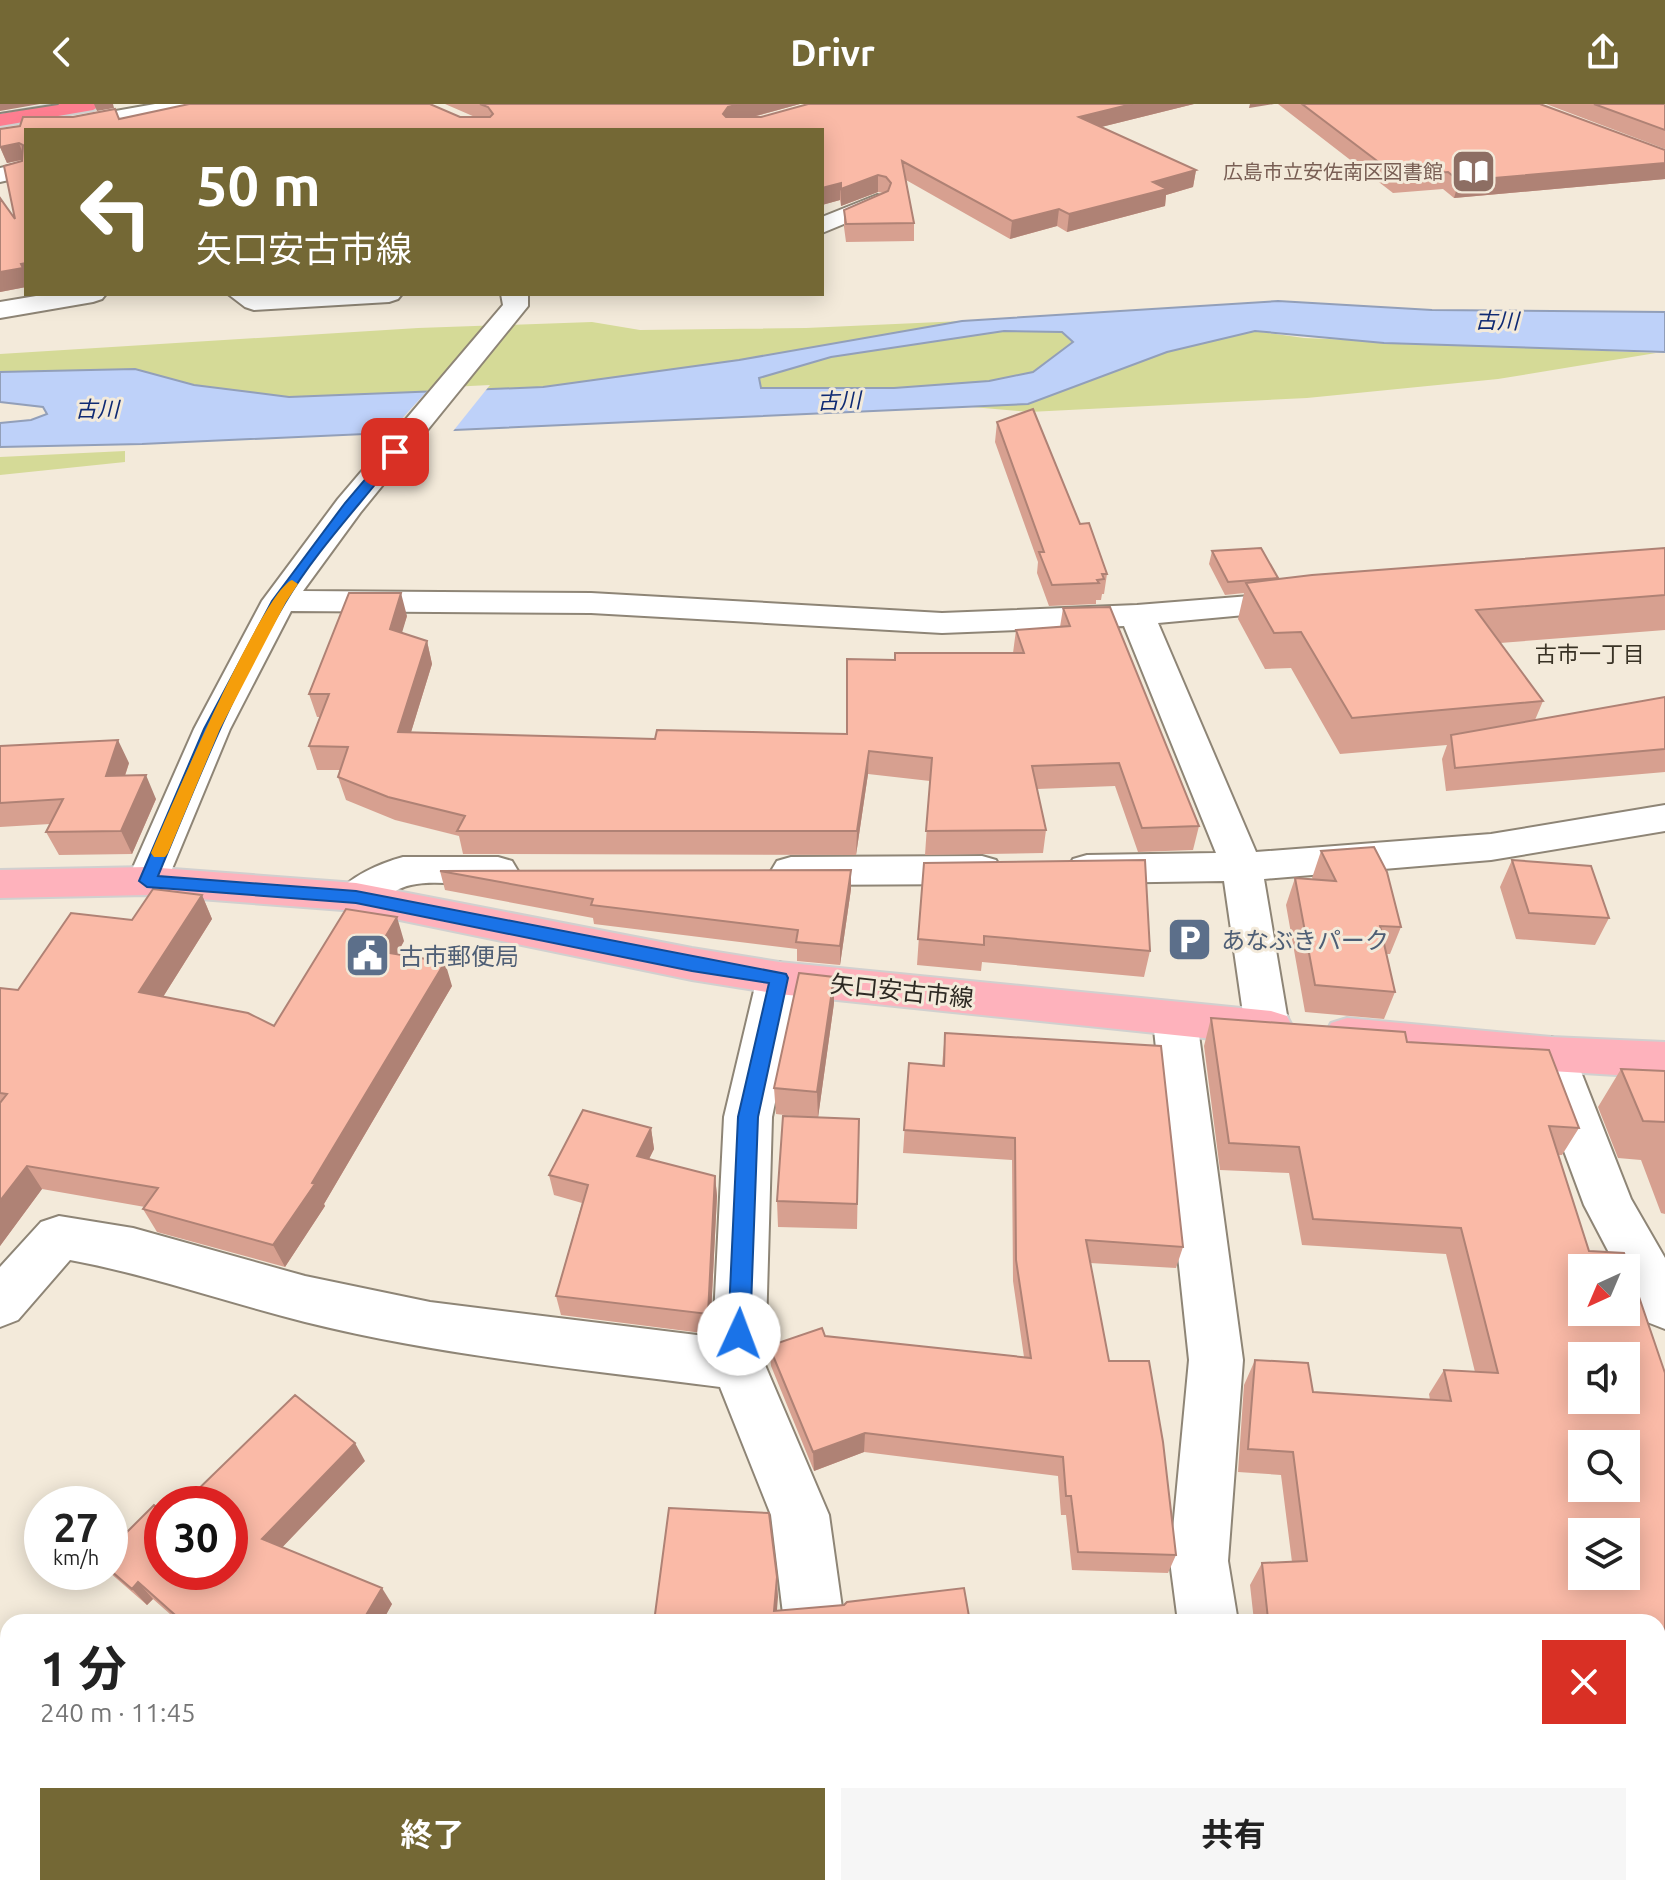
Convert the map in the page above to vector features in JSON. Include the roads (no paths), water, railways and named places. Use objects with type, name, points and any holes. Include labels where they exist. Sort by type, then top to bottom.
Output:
[{"type":"highway","points":[[0,120],[94,104]]},
{"type":"main road","name":"矢口安古市線","points":[[0,884],[147,881],[356,897],[692,964],[779,978],[1175,1020],[1551,1054],[1665,1060]]},
{"type":"street","points":[[50,128],[94,104]]},
{"type":"street","points":[[54,128],[190,104]]},
{"type":"street","points":[[0,137],[24,133]]},
{"type":"street","points":[[0,175],[24,169]]},
{"type":"street","points":[[824,225],[877,202]]},
{"type":"street","points":[[0,310],[81,296]]},
{"type":"street","points":[[244,296],[254,302],[355,296]]},
{"type":"street","points":[[147,881],[212,729],[279,601],[515,299]]},
{"type":"street","points":[[279,601],[591,603],[942,623],[1137,615],[1287,603]]},
{"type":"street","points":[[1137,615],[1242,867],[1267,1027]]},
{"type":"street","points":[[754,871],[1242,867],[1491,847],[1665,818]]},
{"type":"street","points":[[356,897],[403,871],[530,871]]},
{"type":"street","points":[[779,978],[748,1117],[738,1365],[800,1515],[813,1614]]},
{"type":"street","points":[[1175,1020],[1216,1360],[1199,1561],[1207,1614]]},
{"type":"street","points":[[1551,1054],[1609,1205],[1665,1306]]},
{"type":"street","points":[[0,1304],[59,1237],[133,1250],[305,1299],[430,1325],[738,1365]]},
{"type":"water","name":"古川","points":[[1278,301],[1432,310],[1665,312],[1665,352],[1384,343],[1255,331],[1167,352],[1028,404],[142,444],[0,447],[0,423],[31,420],[47,414],[43,407],[0,402],[0,372],[135,369],[194,385],[289,397],[543,387],[739,360],[962,321]],"holes":[[[1004,331],[1062,332],[1073,342],[1033,372],[989,381],[894,388],[761,388],[759,378],[831,357]]]},
{"type":"tram line","points":[[0,113],[58,104]]},
{"type":"place","name":"広島市立安佐南区図書館","points":[[1474,171]]},
{"type":"place","name":"あなぶきパーク","points":[[1190,940]]},
{"type":"place","name":"古市郵便局","points":[[368,956]]},
{"type":"district","name":"古市一丁目","points":[[1590,653]]}]
